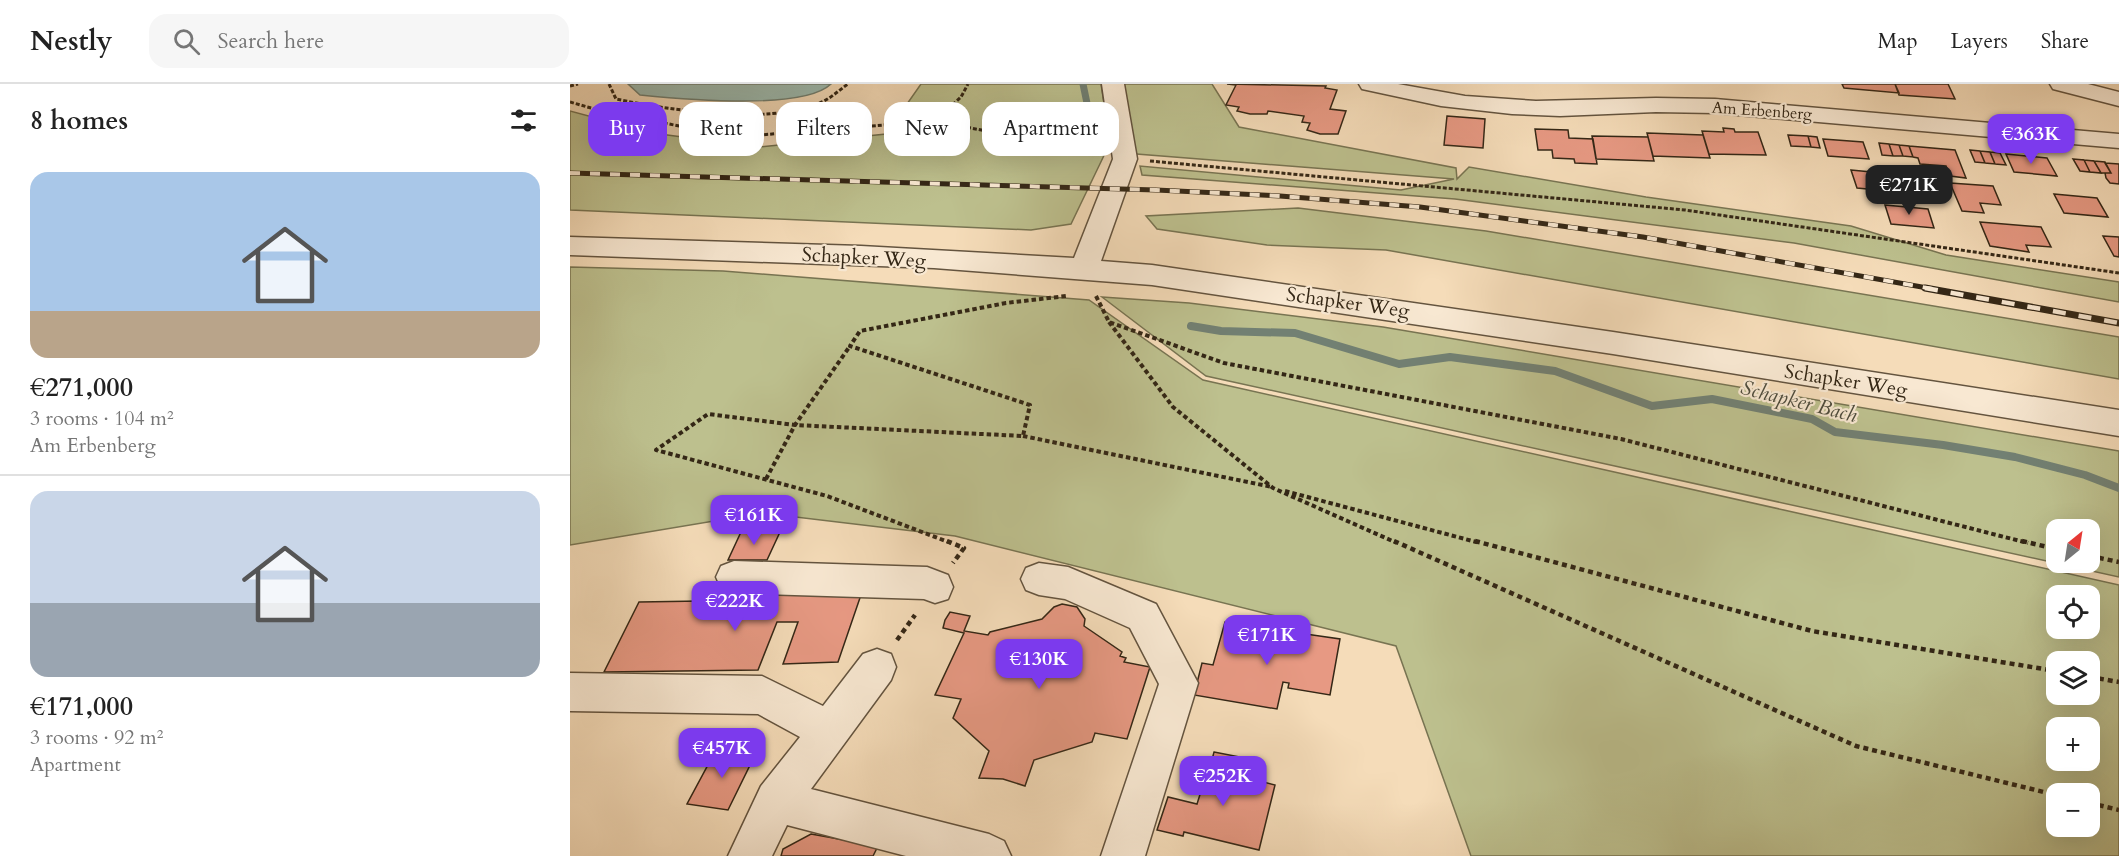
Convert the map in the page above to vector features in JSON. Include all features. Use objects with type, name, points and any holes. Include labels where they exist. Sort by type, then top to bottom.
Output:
[{"type":"street","points":[[1089,280],[1106,214],[1125,159],[1113,84]]},
{"type":"street","name":"Am Erbenberg","points":[[1371,84],[1423,97],[1500,107],[1562,109],[1648,105],[1762,110],[2119,141]]},
{"type":"street","points":[[1724,84],[1746,94],[1762,110]]},
{"type":"street","points":[[2061,84],[2119,99]]},
{"type":"street","name":"Schapker Weg","points":[[570,246],[754,251],[1089,280],[1152,274],[1338,300],[2119,423]]},
{"type":"street","points":[[734,578],[927,583],[935,587]]},
{"type":"street","points":[[1039,579],[1068,583],[1143,616],[1179,683],[1123,856]]},
{"type":"street","points":[[750,856],[776,801],[877,667]]},
{"type":"street","points":[[570,692],[762,695],[829,730]]},
{"type":"street","points":[[776,801],[909,846],[989,856]]},
{"type":"path","points":[[570,86],[578,84]]},
{"type":"path","points":[[609,84],[616,99],[646,106],[723,113],[785,111],[814,105],[848,84]]},
{"type":"path","points":[[955,102],[968,84]]},
{"type":"path","points":[[570,102],[642,120],[735,137],[884,125]]},
{"type":"path","points":[[970,128],[1125,159],[1685,210],[2119,273]]},
{"type":"path","points":[[1089,280],[1109,322],[1173,407],[1273,488],[1856,746],[2046,793]]},
{"type":"path","points":[[766,479],[795,425],[860,331],[1006,303],[1072,295]]},
{"type":"path","points":[[1109,322],[1224,363],[1621,439],[1979,532],[2046,547]]},
{"type":"path","points":[[850,346],[1030,405],[1023,436]]},
{"type":"path","points":[[877,667],[964,548],[827,496],[656,450],[708,414],[795,425],[1023,436],[1273,488],[1812,631],[2046,669]]},
{"type":"path","points":[[2100,558],[2119,562]]},
{"type":"path","points":[[2100,678],[2119,681]]},
{"type":"path","points":[[2100,805],[2119,810]]},
{"type":"green space","points":[[921,84],[1101,84],[1104,102],[982,102],[982,156],[1104,156],[1071,224],[1031,230],[570,210],[570,111],[588,116],[588,156],[667,156],[667,135],[679,137],[679,156],[764,156],[764,146],[776,145],[776,156],[872,156],[872,135],[884,134],[884,156],[970,156],[970,102],[908,102]]},
{"type":"green space","points":[[1115,84],[1212,84],[1239,127],[1456,168],[1457,179],[1469,167],[1646,197],[1851,226],[1946,255],[2119,282],[2119,302],[1794,243],[1455,199],[1142,175],[1140,166],[1401,190],[1454,179],[1124,153]]},
{"type":"green space","points":[[1298,208],[1486,231],[2119,337],[2119,379],[1386,250],[1267,245],[1157,229],[1146,216]]},
{"type":"green space","points":[[570,267],[723,271],[1089,300],[1203,380],[2046,569],[2046,573],[2065,573],[2119,585],[2119,856],[1471,856],[1396,646],[955,536],[762,513],[570,545]]},
{"type":"green space","points":[[1102,297],[1189,303],[1383,327],[2119,451],[2119,577],[2100,573],[2100,519],[2046,519],[2046,561],[1206,376]]},
{"type":"water","points":[[628,84],[831,84],[816,92],[795,98],[740,101],[640,95]]},
{"type":"building","points":[[1227,84],[1326,86],[1325,88],[1337,90],[1330,109],[1346,111],[1338,134],[1320,134],[1307,130],[1310,123],[1302,122],[1304,116],[1268,111],[1267,114],[1250,114],[1237,111],[1239,107],[1226,105],[1236,85]]},
{"type":"building","points":[[1842,84],[1895,84],[1899,93],[1844,88]]},
{"type":"building","points":[[1895,84],[1948,84],[1955,99],[1899,95]]},
{"type":"building","points":[[1447,116],[1485,119],[1483,148],[1444,145]]},
{"type":"building","points":[[1723,128],[1734,129],[1735,132],[1758,132],[1766,155],[1709,154],[1702,131],[1724,132]]},
{"type":"building","points":[[1535,129],[1568,130],[1569,138],[1593,139],[1597,164],[1575,163],[1574,159],[1553,158],[1552,150],[1538,150]]},
{"type":"building","points":[[1647,133],[1703,135],[1710,158],[1653,156]]},
{"type":"building","points":[[1788,135],[1808,136],[1811,147],[1791,146]]},
{"type":"building","points":[[1592,136],[1648,137],[1654,161],[1596,159]]},
{"type":"building","points":[[1808,136],[1817,137],[1820,148],[1811,147]]},
{"type":"building","points":[[1823,139],[1863,142],[1869,159],[1828,156]]},
{"type":"building","points":[[1879,143],[1889,144],[1893,156],[1882,155]]},
{"type":"building","points":[[1889,144],[1899,145],[1903,156],[1893,156]]},
{"type":"building","points":[[1899,145],[1909,146],[1913,157],[1903,156]]},
{"type":"building","points":[[1909,146],[1955,150],[1966,178],[1950,176],[1946,166],[1920,164],[1918,158],[1913,157]]},
{"type":"building","points":[[1970,150],[1980,151],[1985,163],[1975,162]]},
{"type":"building","points":[[1980,151],[1990,152],[1995,164],[1985,163]]},
{"type":"building","points":[[1990,152],[2000,153],[2006,165],[1995,164]]},
{"type":"building","points":[[2006,154],[2047,158],[2057,176],[2014,172]]},
{"type":"building","points":[[2073,159],[2084,160],[2090,172],[2080,171]]},
{"type":"building","points":[[2084,160],[2094,161],[2101,173],[2090,172]]},
{"type":"building","points":[[2094,161],[2105,162],[2111,173],[2101,173]]},
{"type":"building","points":[[2105,163],[2119,164],[2119,184],[2110,183],[2106,178],[2105,173],[2111,173]]},
{"type":"building","points":[[1851,170],[1892,174],[1899,192],[1857,188]]},
{"type":"building","points":[[1950,183],[1993,186],[2001,205],[1980,203],[1984,213],[1962,211]]},
{"type":"building","points":[[2054,194],[2097,198],[2108,217],[2064,213]]},
{"type":"building","points":[[1885,205],[1928,209],[1934,228],[1891,224]]},
{"type":"building","points":[[1980,222],[2041,227],[2051,247],[2026,245],[2029,252],[1990,246]]},
{"type":"building","points":[[2103,236],[2119,237],[2119,257],[2114,256]]},
{"type":"building","points":[[741,532],[780,532],[767,560],[728,560]]},
{"type":"building","points":[[863,589],[838,662],[783,664],[798,622],[777,622],[758,670],[604,672],[639,602],[771,600],[775,590]]},
{"type":"building","points":[[1062,604],[1077,607],[1085,619],[1084,626],[1122,652],[1120,656],[1126,658],[1124,662],[1150,667],[1127,739],[1095,733],[1092,742],[1034,760],[1025,786],[1003,779],[979,778],[989,751],[953,718],[961,699],[935,695],[964,633],[943,628],[945,620],[950,612],[970,616],[964,631],[988,635],[990,632],[1042,619],[1054,607]]},
{"type":"building","points":[[1225,622],[1288,631],[1286,637],[1298,638],[1299,633],[1340,639],[1330,695],[1288,688],[1289,683],[1283,682],[1277,709],[1194,695],[1202,663],[1213,665]]},
{"type":"building","points":[[717,748],[756,753],[728,810],[687,804]]},
{"type":"building","points":[[1214,752],[1245,758],[1240,776],[1275,785],[1259,850],[1184,832],[1183,836],[1157,830],[1168,797],[1197,804],[1203,785],[1236,793],[1237,789],[1206,783]]},
{"type":"building","points":[[811,834],[878,846],[873,856],[781,856],[783,849]]},
{"type":"waterway","points":[[1083,84],[1087,102]]},
{"type":"waterway","name":"Schapker Bach","points":[[1191,326],[1221,331],[1295,333],[1399,364],[1450,357],[1555,371],[1652,406],[1712,399],[1812,419],[1835,432],[1943,445],[2015,457],[2085,475],[2119,488]]},
{"type":"railway","points":[[570,173],[1156,190],[1280,196],[1420,207],[1643,237],[1933,289]]},
{"type":"railway","points":[[1925,288],[2119,323]]}]
